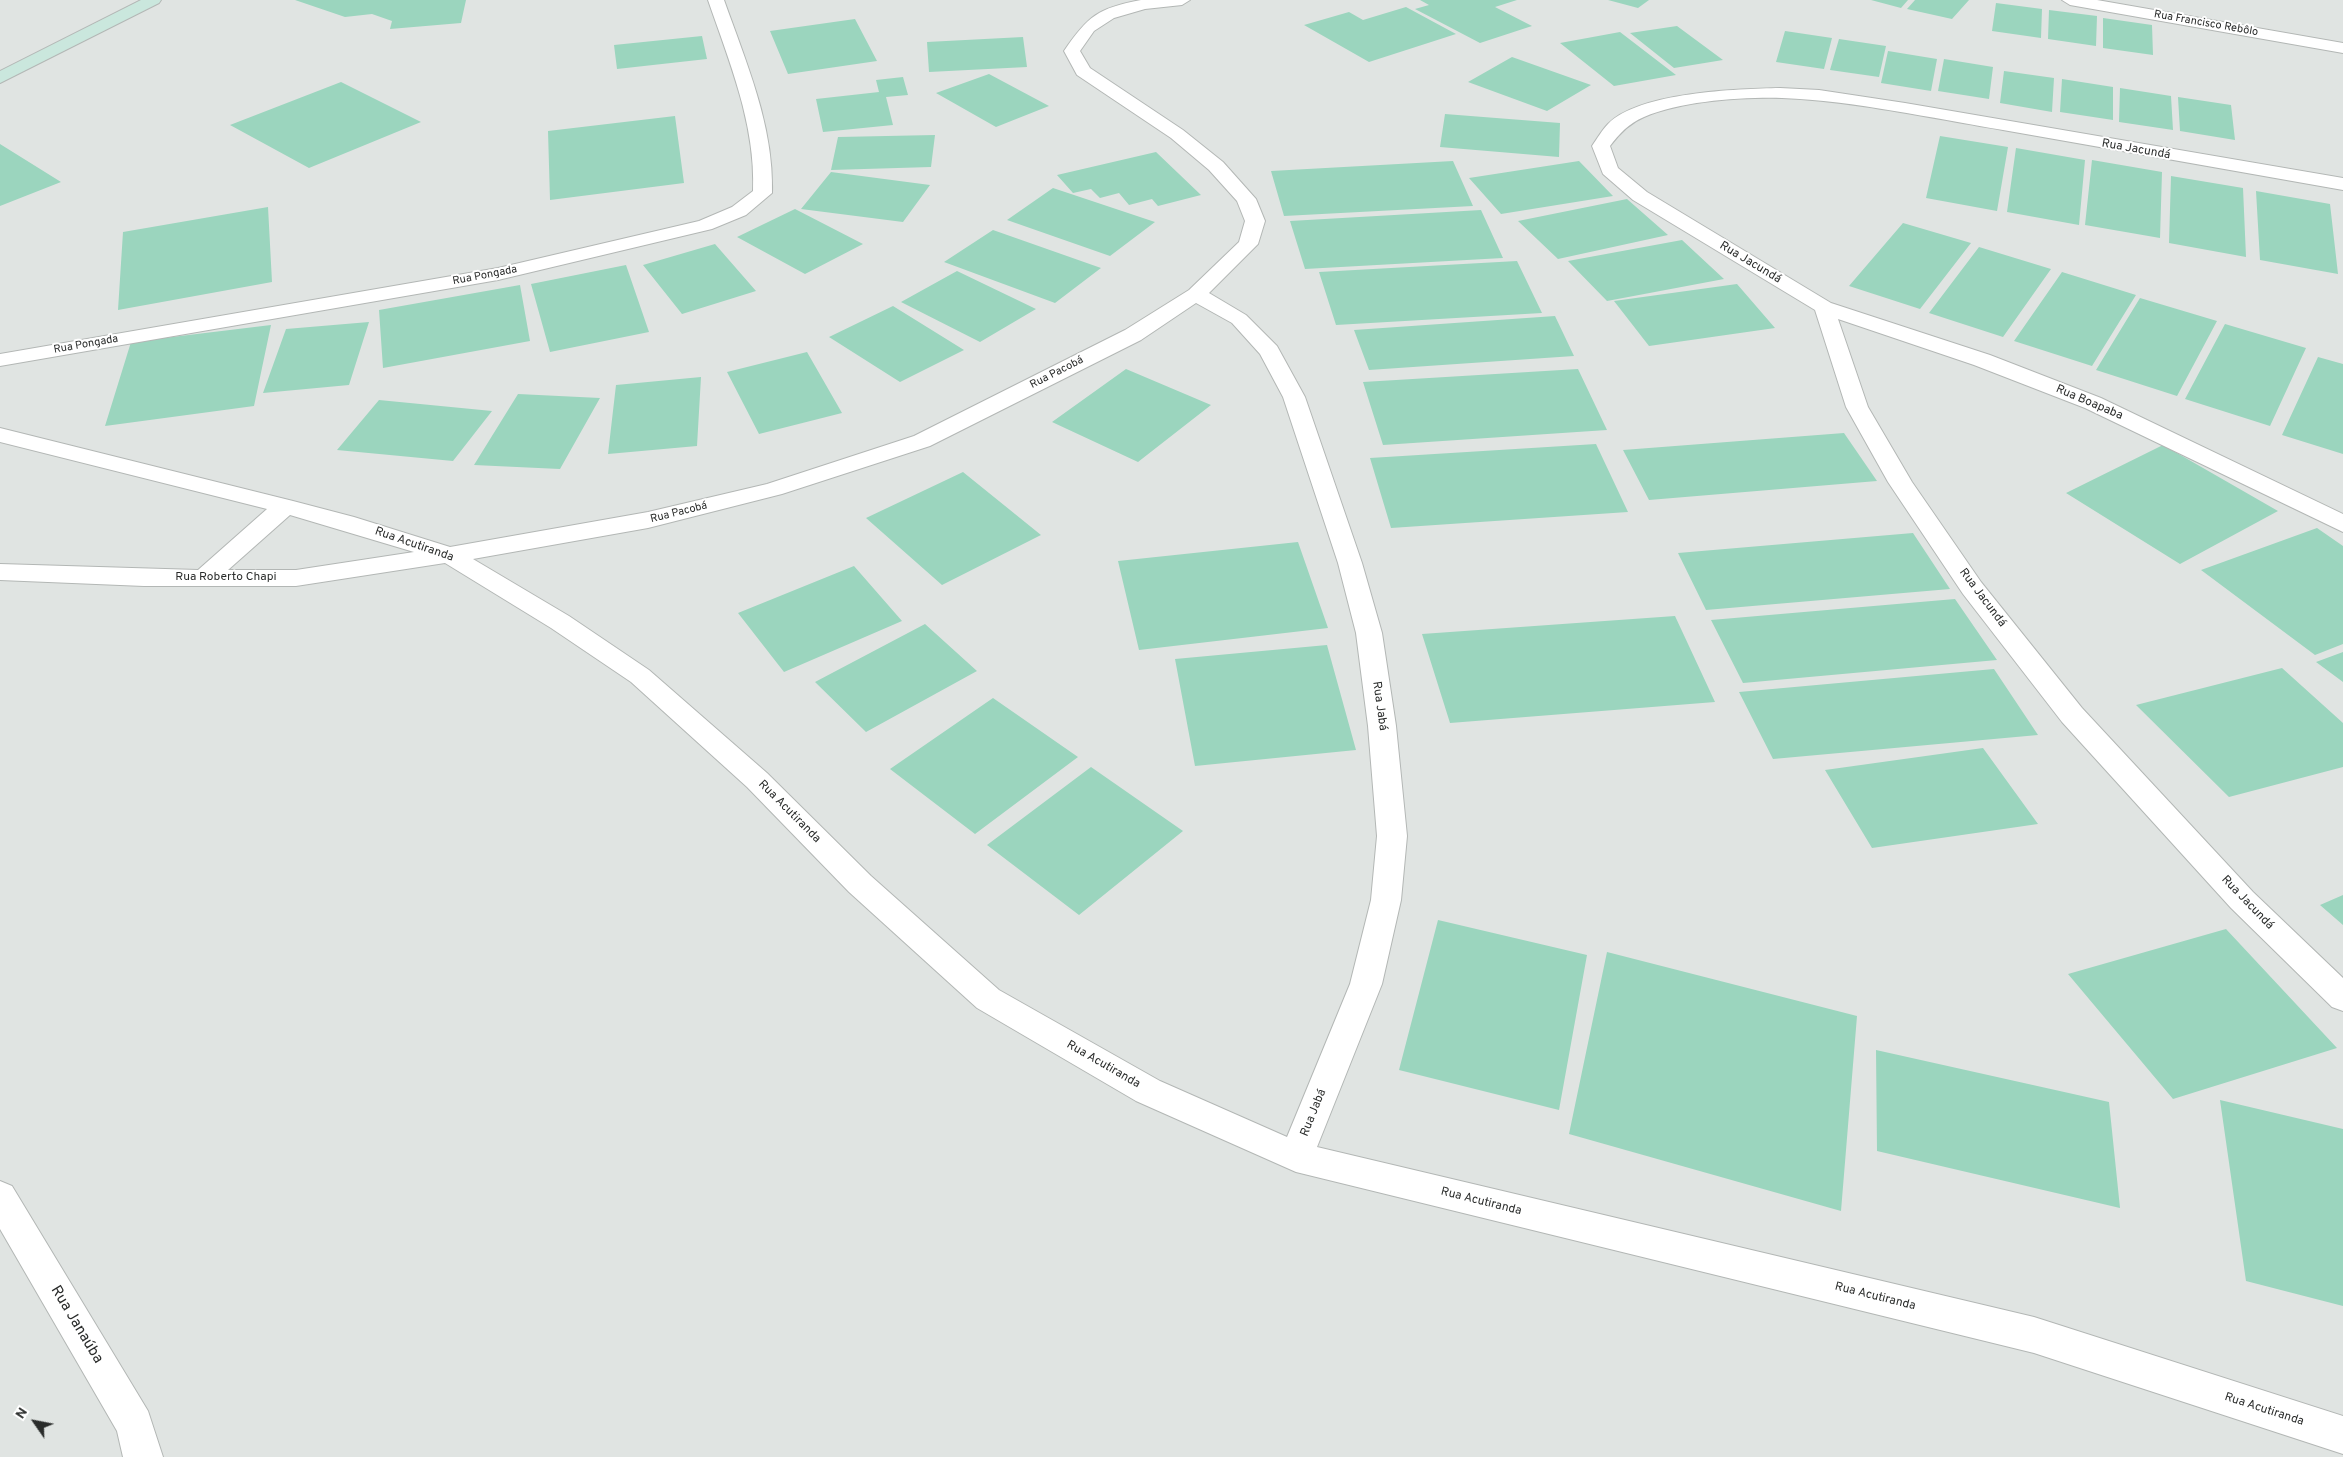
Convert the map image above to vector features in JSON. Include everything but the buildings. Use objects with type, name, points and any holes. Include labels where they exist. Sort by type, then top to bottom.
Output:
[{"type":"main road","points":[[0,78],[153,0]]},
{"type":"street","name":"Rua Pongada","points":[[0,360],[498,274],[705,225],[739,212],[762,193],[763,173],[751,99],[716,0]]},
{"type":"street","name":"Rua Pacobá","points":[[450,555],[648,520],[774,489],[922,441],[1133,335],[1196,294],[1248,244],[1255,221],[1246,199],[1216,166],[1177,134],[1083,72],[1072,51],[1088,29],[1108,15],[1144,3],[1182,0]]},
{"type":"street","name":"Rua Francisco Rebôlo","points":[[2070,0],[2343,48]]},
{"type":"street","name":"Rua Jacundá","points":[[2343,184],[1819,95],[1728,95],[1678,102],[1637,113],[1616,127],[1601,146],[1610,170],[1640,196],[1824,307],[1857,407],[1900,482],[1972,588],[2072,716],[2242,900],[2343,998]]},
{"type":"street","name":"Rua Jabá","points":[[1196,294],[1239,319],[1269,351],[1294,397],[1350,563],[1369,633],[1382,726],[1392,836],[1386,900],[1366,984],[1296,1157]]},
{"type":"street","name":"Rua Boapaba","points":[[1824,307],[1982,360],[2093,403],[2283,493],[2343,524]]},
{"type":"street","name":"Rua Acutiranda","points":[[0,435],[285,506],[450,555],[560,622],[640,676],[757,780],[860,884],[988,999],[1148,1091],[1296,1157],[2034,1335],[2343,1436]]},
{"type":"street","points":[[204,578],[285,506]]},
{"type":"street","name":"Rua Roberto Chapi","points":[[0,572],[144,578],[296,578],[450,555]]},
{"type":"street","name":"Rua Janaúba","points":[[0,1197],[134,1424],[143,1457]]}]
